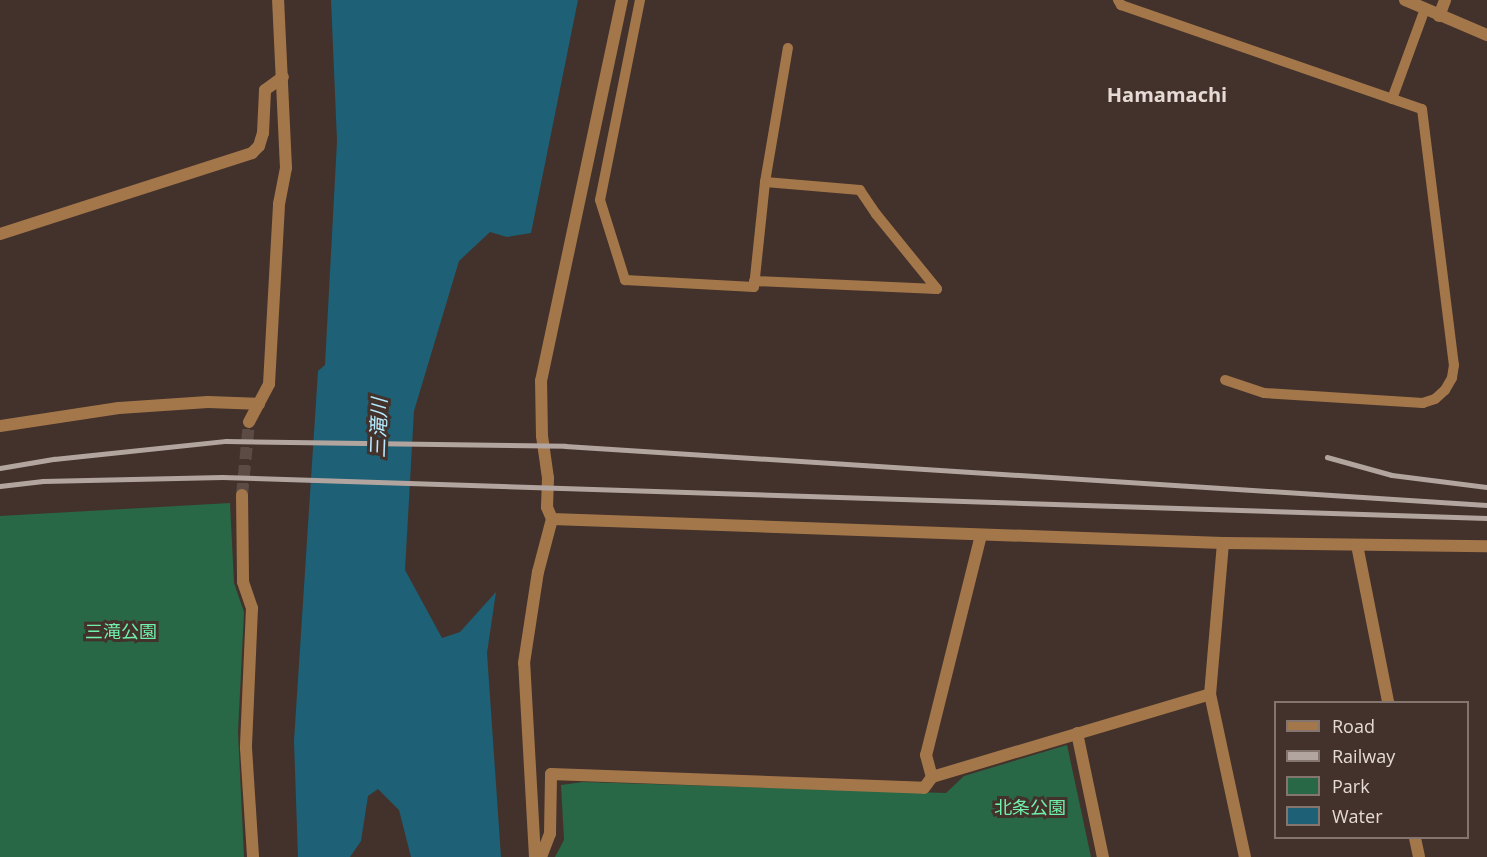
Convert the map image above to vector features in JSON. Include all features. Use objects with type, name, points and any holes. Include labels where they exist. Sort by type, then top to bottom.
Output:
[{"type":"street","points":[[249,422],[269,384],[279,204],[286,168],[278,0]]},
{"type":"street","points":[[535,857],[524,663],[538,572],[552,519],[547,507],[548,478],[542,436],[540,381],[622,0]]},
{"type":"street","points":[[1405,0],[1487,36]]},
{"type":"street","points":[[1439,16],[1445,0]]},
{"type":"street","points":[[0,234],[252,153],[259,146],[263,134],[265,90],[283,77]]},
{"type":"street","points":[[0,426],[119,408],[208,402],[259,404]]},
{"type":"street","points":[[242,495],[243,582],[252,608],[246,748],[253,857]]},
{"type":"street","points":[[552,519],[1223,543],[1487,546]]},
{"type":"street","points":[[932,777],[926,755],[981,535]]},
{"type":"street","points":[[1223,543],[1210,694],[1245,857]]},
{"type":"street","points":[[1357,544],[1388,701]]},
{"type":"street","points":[[541,857],[550,834],[551,774],[924,788],[932,777],[1210,694]]},
{"type":"street","points":[[1077,733],[1103,857]]},
{"type":"street","points":[[1415,839],[1419,857]]},
{"type":"lane","points":[[640,0],[600,200],[625,280],[754,286],[765,182],[788,48]]},
{"type":"lane","points":[[1118,0],[1121,5],[1422,109],[1454,365],[1452,378],[1435,399],[1423,404],[1264,393],[1225,380]]},
{"type":"lane","points":[[1392,99],[1425,9]]},
{"type":"lane","points":[[754,281],[937,289],[876,214],[861,190],[765,182]]},
{"type":"green space","name":"三滝公園","points":[[230,503],[234,583],[244,612],[238,732],[244,857],[0,857],[0,516]]},
{"type":"green space","name":"北条公園","points":[[1067,745],[1091,857],[555,857],[564,840],[561,785],[583,782],[946,793],[964,776]]},
{"type":"water","name":"三滝川","points":[[331,0],[578,0],[531,233],[507,237],[490,232],[459,261],[414,411],[405,570],[442,638],[460,632],[496,592],[487,653],[501,857],[411,857],[399,810],[378,789],[368,796],[361,841],[350,857],[298,857],[294,741],[318,371],[325,365],[337,141]]},
{"type":"tunnel","points":[[242,495],[249,422]]},
{"type":"railway","points":[[0,468],[54,459],[226,441],[565,446],[1487,505]]},
{"type":"railway","points":[[1327,457],[1392,475],[1487,487]]},
{"type":"railway","points":[[0,486],[43,481],[222,477],[1487,518]]},
{"type":"district","name":"Hamamachi","points":[[1167,94]]}]
